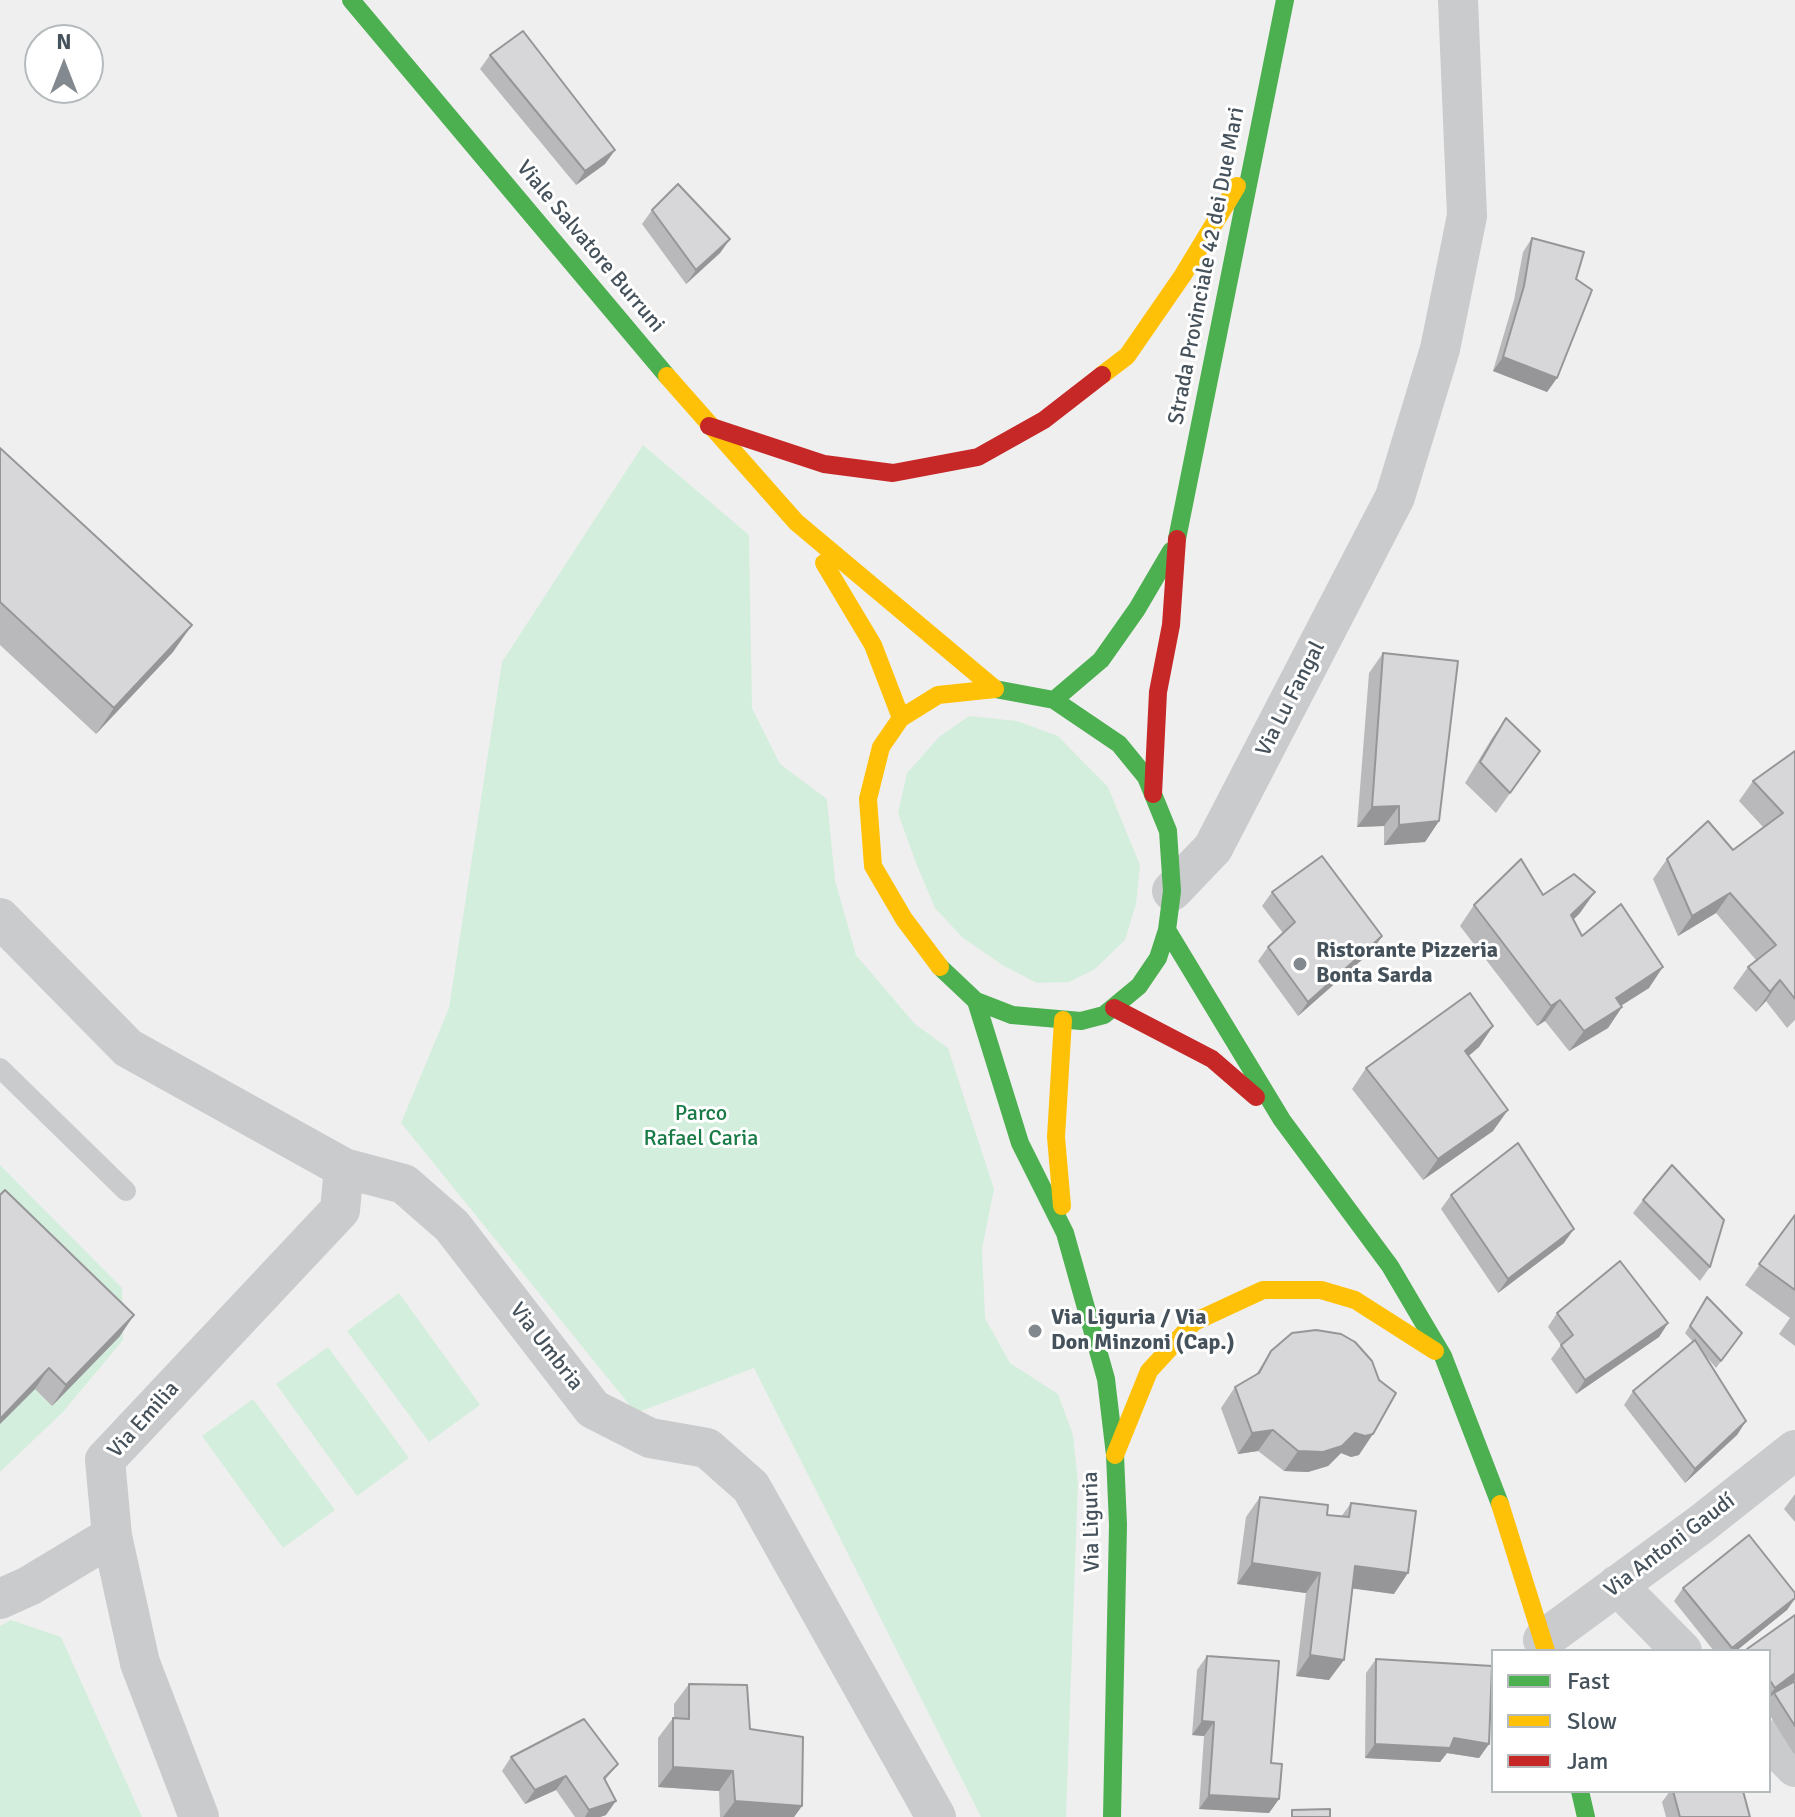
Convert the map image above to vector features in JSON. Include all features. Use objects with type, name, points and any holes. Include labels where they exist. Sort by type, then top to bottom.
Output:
[{"type":"main road","name":"Viale Salvatore Burruni","points":[[351,0],[709,426],[796,522],[995,689]]},
{"type":"main road","name":"Strada Provinciale 42 dei Due Mari","points":[[1153,794],[1158,692],[1171,625],[1176,542],[1285,0]]},
{"type":"main road","points":[[709,426],[824,464],[893,473],[978,457],[1044,420],[1127,356],[1183,275],[1253,160]]},
{"type":"main road","name":"Viale Salvatore Burruni","points":[[796,522],[850,603],[873,645],[901,718]]},
{"type":"main road","name":"Strada Provinciale 42 dei Due Mari","points":[[1054,700],[1101,660],[1137,609],[1176,542]]},
{"type":"main road","points":[[995,689],[1054,700],[1119,744],[1146,777],[1168,831],[1172,891],[1167,930],[1158,958],[1139,986],[1104,1015],[1081,1021],[1012,1015],[976,1001],[935,963],[904,919],[873,866],[868,799],[881,747],[901,718],[938,695],[995,689]]},
{"type":"main road","points":[[1167,930],[1282,1120],[1390,1266],[1443,1356],[1492,1478],[1544,1645]]},
{"type":"main road","name":"Via Liguria","points":[[976,1001],[1020,1143],[1065,1233]]},
{"type":"main road","points":[[1114,1008],[1212,1059],[1282,1120]]},
{"type":"main road","name":"Via Liguria","points":[[1063,1020],[1056,1137],[1065,1233],[1106,1379],[1115,1455],[1118,1525],[1112,1817]]},
{"type":"main road","points":[[1115,1455],[1149,1371],[1194,1322],[1263,1290],[1321,1290],[1355,1300],[1443,1356]]},
{"type":"main road","points":[[1580,1793],[1586,1817]]},
{"type":"street","name":"Via Lu Fangal","points":[[1172,891],[1213,848],[1395,497],[1440,349],[1467,216],[1458,0]]},
{"type":"street","name":"Via Umbria","points":[[0,918],[128,1048],[344,1168],[404,1184],[452,1226],[593,1409],[650,1438],[707,1448],[751,1487],[936,1817]]},
{"type":"street","name":"Via Emilia","points":[[199,1817],[140,1663],[112,1536],[105,1460],[340,1210],[344,1168]]},
{"type":"street","name":"Via Antoni Gaudí","points":[[1544,1645],[1617,1585],[1795,1450]]},
{"type":"street","points":[[0,1599],[29,1586],[112,1536]]},
{"type":"street","points":[[1617,1585],[1680,1649]]},
{"type":"street","points":[[1771,1742],[1795,1767]]},
{"type":"lane","points":[[0,1068],[126,1191]]},
{"type":"green space","name":"Parco Rafael Caria","points":[[643,445],[749,535],[752,708],[780,764],[827,799],[835,880],[856,955],[915,1024],[948,1048],[994,1189],[982,1249],[985,1318],[1010,1363],[1058,1394],[1073,1435],[1078,1482],[1066,1817],[981,1817],[754,1368],[636,1413],[401,1123],[449,1008],[502,662]]},
{"type":"green space","points":[[969,716],[1017,721],[1058,736],[1108,787],[1140,865],[1136,904],[1125,940],[1095,969],[1069,982],[1037,983],[1004,966],[963,938],[935,908],[916,863],[898,813],[907,773],[939,737]]},
{"type":"green space","points":[[0,1165],[122,1288],[123,1340],[63,1412],[0,1472]]},
{"type":"green space","points":[[399,1293],[480,1405],[429,1442],[347,1331]]},
{"type":"green space","points":[[328,1347],[409,1458],[357,1496],[276,1384]]},
{"type":"green space","points":[[253,1399],[335,1510],[283,1548],[202,1436]]},
{"type":"green space","points":[[11,1620],[61,1637],[142,1817],[0,1817],[0,1626]]},
{"type":"building","points":[[523,31],[615,150],[585,171],[490,55]]},
{"type":"building","points":[[678,184],[730,239],[696,270],[652,210]]},
{"type":"building","points":[[1532,238],[1584,252],[1576,279],[1592,290],[1557,378],[1503,357],[1524,286]]},
{"type":"building","points":[[0,448],[192,625],[114,708],[0,602]]},
{"type":"building","points":[[1383,653],[1458,661],[1439,821],[1399,825],[1399,806],[1372,807]]},
{"type":"building","points":[[1506,718],[1540,751],[1510,793],[1480,762]]},
{"type":"building","points":[[1795,751],[1795,999],[1780,980],[1770,992],[1748,967],[1776,945],[1730,893],[1692,916],[1667,859],[1708,821],[1733,850],[1783,813],[1753,781]]},
{"type":"building","points":[[1322,856],[1382,936],[1308,1002],[1268,947],[1295,922],[1272,892]]},
{"type":"building","points":[[1521,859],[1543,895],[1574,874],[1595,892],[1571,915],[1582,936],[1621,904],[1663,967],[1616,998],[1622,1007],[1584,1031],[1560,1000],[1551,1006],[1474,905]]},
{"type":"building","points":[[1470,993],[1493,1026],[1465,1051],[1508,1110],[1438,1159],[1366,1068]]},
{"type":"building","points":[[1518,1143],[1574,1229],[1508,1279],[1451,1195]]},
{"type":"building","points":[[1672,1165],[1724,1220],[1710,1267],[1643,1200]]},
{"type":"building","points":[[5,1190],[134,1315],[66,1385],[49,1368],[0,1419],[0,1195]]},
{"type":"building","points":[[1795,1215],[1795,1290],[1759,1264]]},
{"type":"building","points":[[1620,1261],[1668,1323],[1585,1380],[1561,1345],[1573,1335],[1557,1313]]},
{"type":"building","points":[[1707,1297],[1742,1333],[1721,1361],[1690,1326]]},
{"type":"building","points":[[1316,1330],[1341,1334],[1355,1342],[1372,1361],[1379,1380],[1396,1393],[1373,1434],[1365,1436],[1355,1433],[1342,1446],[1323,1452],[1298,1451],[1273,1430],[1252,1433],[1235,1387],[1259,1373],[1271,1351],[1292,1333]]},
{"type":"building","points":[[1695,1340],[1746,1421],[1695,1469],[1633,1391]]},
{"type":"building","points":[[1260,1497],[1328,1505],[1327,1515],[1349,1517],[1351,1503],[1416,1511],[1408,1573],[1355,1566],[1344,1660],[1310,1655],[1320,1573],[1252,1563]]},
{"type":"building","points":[[1749,1535],[1795,1593],[1795,1598],[1732,1648],[1683,1588]]},
{"type":"building","points":[[1795,1615],[1795,1673],[1775,1688],[1771,1682],[1771,1649],[1747,1649]]},
{"type":"building","points":[[1207,1656],[1279,1661],[1271,1763],[1282,1764],[1279,1799],[1209,1795],[1214,1722],[1202,1721]]},
{"type":"building","points":[[1376,1659],[1491,1666],[1489,1744],[1454,1738],[1450,1748],[1375,1744]]},
{"type":"building","points":[[1795,1681],[1795,1726],[1774,1693]]},
{"type":"building","points":[[689,1684],[747,1685],[750,1729],[803,1737],[802,1806],[735,1801],[733,1771],[673,1767],[673,1718],[689,1719]]},
{"type":"building","points":[[584,1719],[618,1764],[604,1778],[616,1801],[589,1810],[566,1776],[535,1790],[511,1757]]},
{"type":"building","points":[[1674,1793],[1744,1793],[1750,1817],[1680,1817]]},
{"type":"building","points":[[1330,1809],[1330,1817],[1292,1817],[1292,1810]]},
{"type":"traffic: fast","points":[[351,0],[667,376]]},
{"type":"traffic: fast","points":[[1177,539],[1285,0]]},
{"type":"traffic: fast","points":[[1054,700],[1101,660],[1137,609],[1171,551]]},
{"type":"traffic: fast","points":[[940,967],[976,1001],[1012,1015],[1081,1021],[1104,1015],[1139,986],[1158,958],[1167,930],[1172,891],[1168,831],[1146,777],[1119,744],[1054,700],[995,689]]},
{"type":"traffic: fast","points":[[1167,930],[1282,1120],[1390,1266],[1443,1356],[1500,1504]]},
{"type":"traffic: fast","points":[[976,1001],[1020,1143],[1065,1233],[1106,1379],[1115,1455],[1118,1525],[1112,1817]]},
{"type":"traffic: fast","points":[[1580,1793],[1586,1817]]},
{"type":"traffic: slow","points":[[1102,375],[1127,356],[1183,275],[1237,186]]},
{"type":"traffic: slow","points":[[667,376],[796,522],[995,689]]},
{"type":"traffic: slow","points":[[824,563],[873,645],[901,718]]},
{"type":"traffic: slow","points":[[940,967],[904,919],[873,866],[868,799],[881,747],[901,718],[938,695],[995,689]]},
{"type":"traffic: slow","points":[[1062,1206],[1056,1137],[1063,1020]]},
{"type":"traffic: slow","points":[[1115,1455],[1149,1371],[1194,1322],[1263,1290],[1321,1290],[1355,1300],[1435,1351]]},
{"type":"traffic: slow","points":[[1500,1504],[1545,1649]]},
{"type":"traffic: jam","points":[[709,426],[824,464],[893,473],[978,457],[1044,420],[1102,375]]},
{"type":"traffic: jam","points":[[1153,794],[1158,692],[1171,625],[1177,539]]},
{"type":"traffic: jam","points":[[1114,1008],[1212,1059],[1256,1097]]},
{"type":"place","name":"Ristorante Pizzeria Bonta Sarda","points":[[1300,964]]},
{"type":"place","name":"Via Liguria / Via Don Minzoni (Cap.)","points":[[1035,1331]]}]
